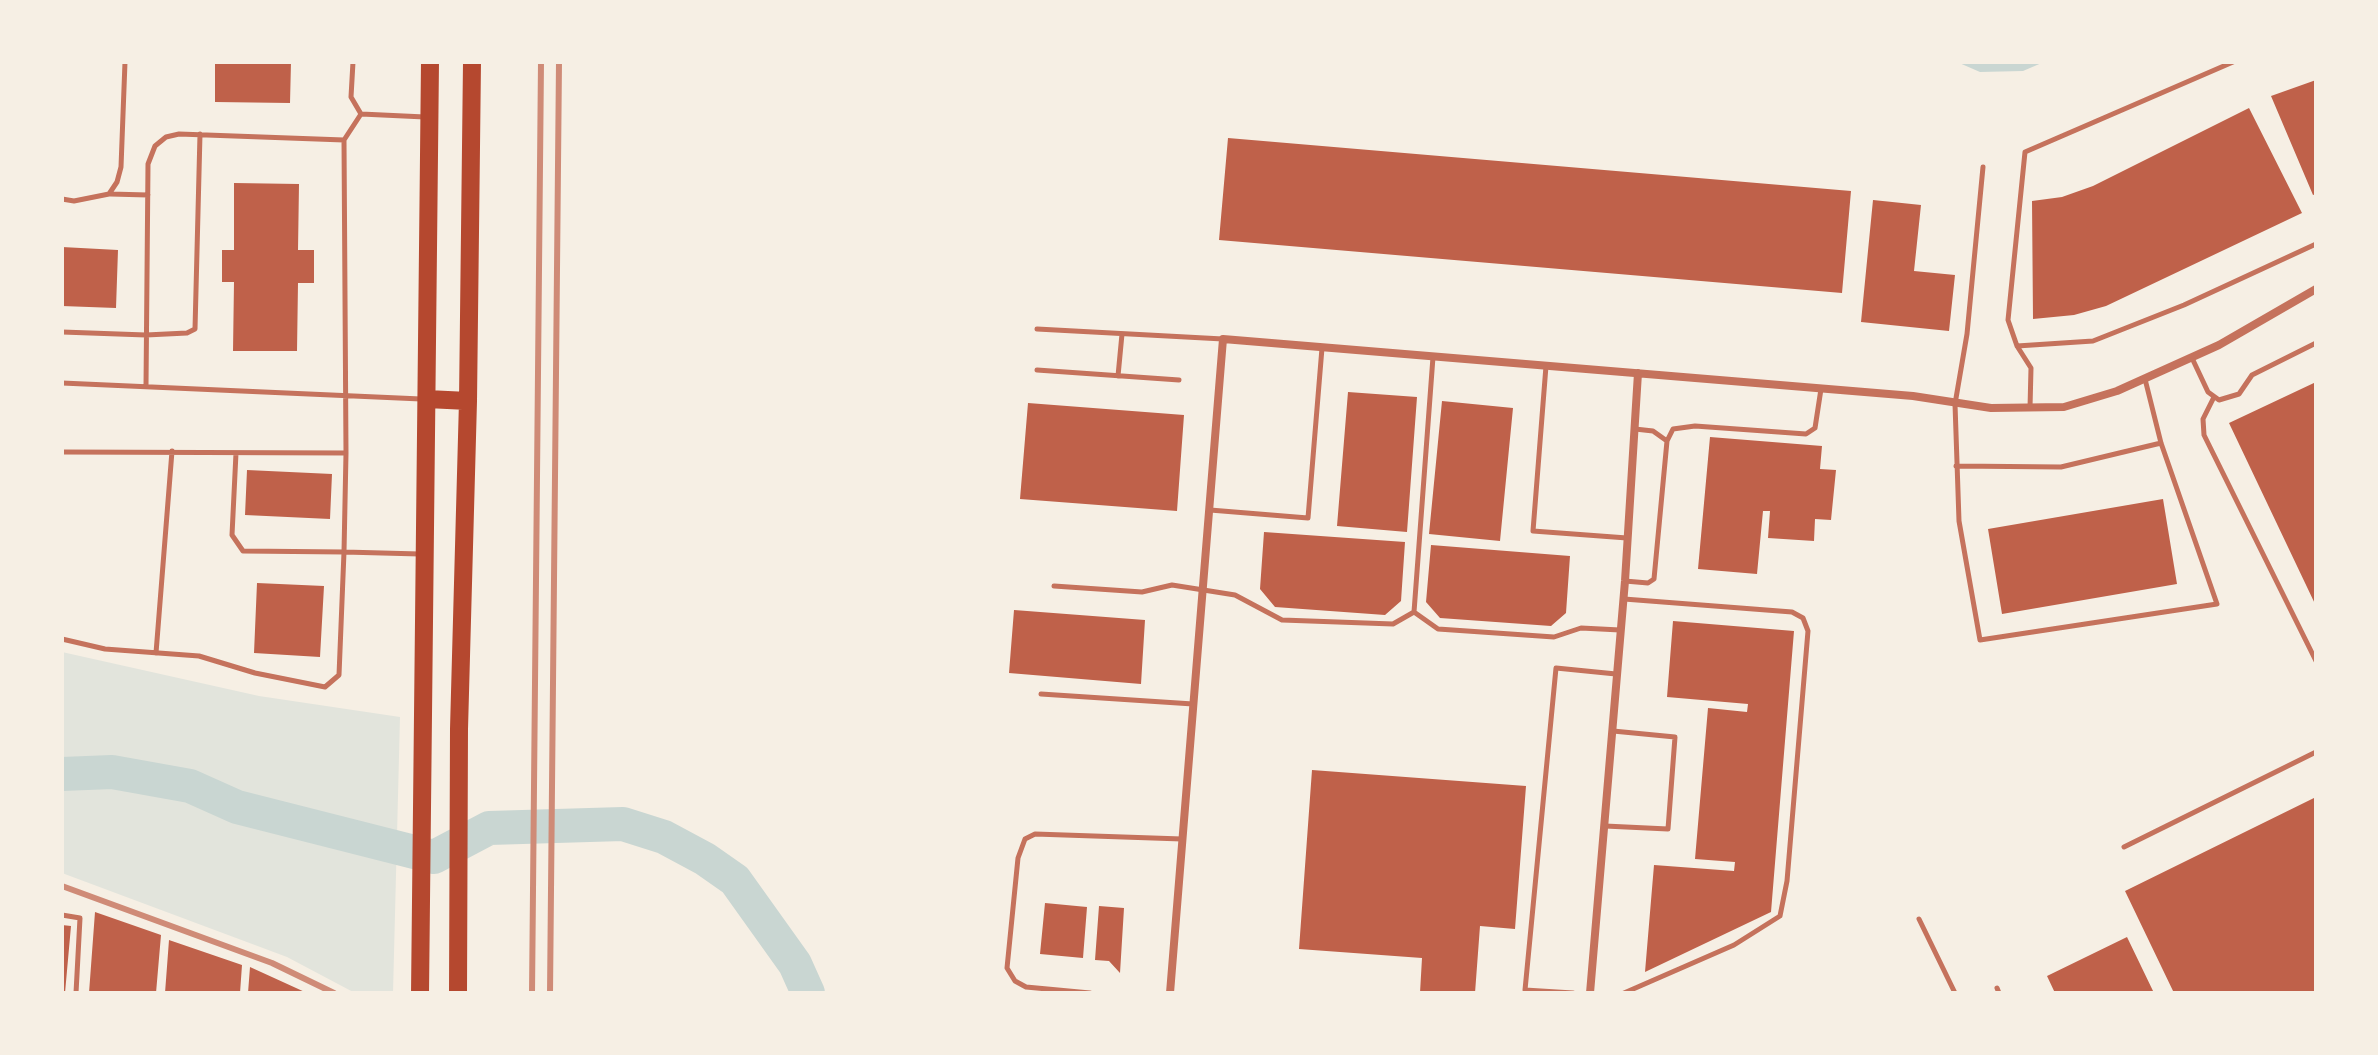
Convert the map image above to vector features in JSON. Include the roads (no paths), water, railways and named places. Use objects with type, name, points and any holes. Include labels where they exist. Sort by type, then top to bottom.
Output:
[{"type":"main road","points":[[420,993],[430,62]]},
{"type":"main road","points":[[458,993],[459,729],[468,401],[472,62]]},
{"type":"main road","points":[[427,399],[468,401]]},
{"type":"street","points":[[1170,993],[1223,339],[1913,396],[1991,408],[2064,407],[2117,391],[2219,345],[2316,289]]},
{"type":"street","points":[[1590,993],[1625,581],[1638,373]]},
{"type":"lane","points":[[109,194],[117,182],[121,167],[125,62]]},
{"type":"lane","points":[[353,62],[351,97],[361,114]]},
{"type":"lane","points":[[2030,408],[2031,368],[2017,346],[2008,320],[2025,152],[2233,62]]},
{"type":"lane","points":[[361,114],[430,117]]},
{"type":"lane","points":[[62,639],[105,649],[199,656],[255,673],[325,687],[339,675],[346,453],[344,140],[361,114]]},
{"type":"lane","points":[[146,386],[148,164],[155,146],[166,137],[179,134],[344,140]]},
{"type":"lane","points":[[62,332],[146,335],[187,333],[195,329],[200,134]]},
{"type":"lane","points":[[1983,167],[1967,334],[1955,404],[1959,521],[1980,640],[2217,604],[2161,443],[2145,379]]},
{"type":"lane","points":[[62,199],[74,201],[109,194],[148,195]]},
{"type":"lane","points":[[2017,346],[2093,341],[2184,305],[2316,244]]},
{"type":"lane","points":[[1037,329],[1223,339]]},
{"type":"lane","points":[[1118,376],[1122,334]]},
{"type":"lane","points":[[2191,358],[2208,392],[2219,400],[2239,394],[2252,375],[2316,343]]},
{"type":"lane","points":[[1210,510],[1308,518],[1322,347]]},
{"type":"lane","points":[[1414,612],[1433,357]]},
{"type":"lane","points":[[1546,366],[1533,531],[1627,538]]},
{"type":"lane","points":[[1037,370],[1179,380]]},
{"type":"lane","points":[[62,383],[427,399]]},
{"type":"lane","points":[[1625,581],[1648,583],[1654,579],[1667,441],[1673,429],[1695,426],[1806,434],[1815,428],[1821,389]]},
{"type":"lane","points":[[2214,397],[2203,419],[2204,435],[2316,661]]},
{"type":"lane","points":[[1635,429],[1653,431],[1667,441]]},
{"type":"lane","points":[[1956,466],[2061,467],[2161,443]]},
{"type":"lane","points":[[156,653],[172,451]]},
{"type":"lane","points":[[62,452],[346,453]]},
{"type":"lane","points":[[236,453],[232,535],[243,551],[425,554]]},
{"type":"lane","points":[[1054,586],[1142,592],[1172,585],[1235,595],[1282,620],[1393,624],[1414,612]]},
{"type":"lane","points":[[1623,599],[1792,612],[1803,618],[1808,631],[1787,881],[1780,916],[1734,945],[1624,993]]},
{"type":"lane","points":[[1414,612],[1438,629],[1554,637],[1581,628],[1620,630]]},
{"type":"lane","points":[[1573,993],[1525,990],[1556,668],[1616,674]]},
{"type":"lane","points":[[1041,694],[1194,704]]},
{"type":"lane","points":[[1605,826],[1668,829],[1675,737],[1612,731]]},
{"type":"lane","points":[[2124,847],[2316,752]]},
{"type":"lane","points":[[1090,993],[1026,987],[1015,981],[1007,968],[1018,858],[1025,839],[1035,834],[1183,839]]},
{"type":"lane","points":[[62,915],[80,918],[76,993]]},
{"type":"lane","points":[[1919,919],[1955,993]]},
{"type":"waterway","points":[[62,774],[112,772],[190,786],[237,807],[434,857],[489,828],[623,824],[664,837],[705,859],[735,880],[795,964],[808,993]]},
{"type":"railway","points":[[532,993],[541,62]]},
{"type":"railway","points":[[550,993],[559,62]]},
{"type":"railway","points":[[62,886],[272,963],[334,993]]}]
